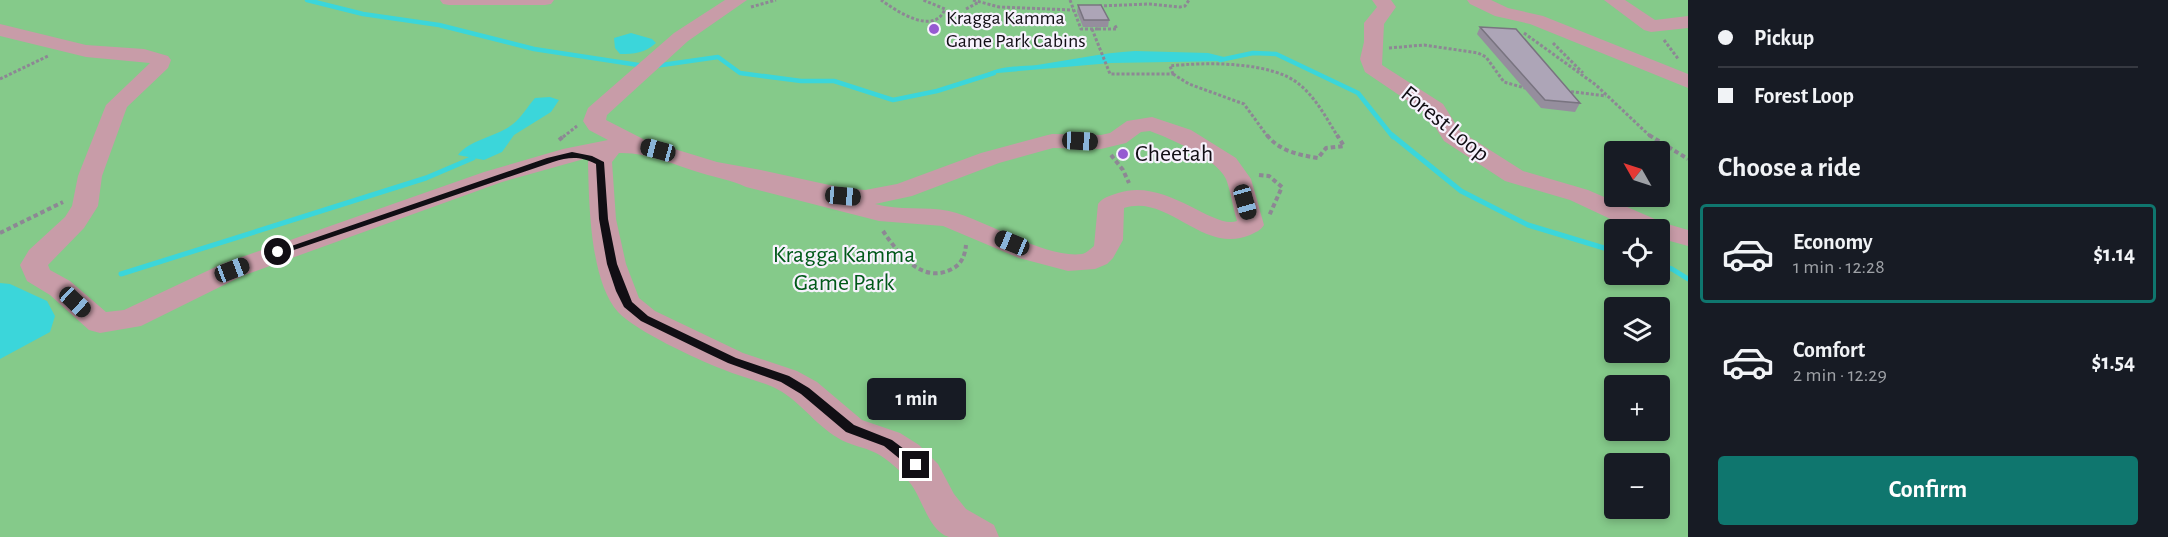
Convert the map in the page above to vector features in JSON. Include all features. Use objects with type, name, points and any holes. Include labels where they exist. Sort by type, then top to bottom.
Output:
[{"type":"lane","points":[[449,0],[545,0]]},
{"type":"lane","points":[[738,0],[713,12],[672,44],[596,113],[594,121],[605,152],[603,219],[621,291],[628,304],[644,318],[732,361],[785,379],[805,391],[850,429],[888,443],[906,455],[925,474],[941,505],[953,520],[980,537]]},
{"type":"lane","name":"Forest Loop","points":[[1382,0],[1387,7],[1374,24],[1374,46],[1370,59],[1372,68],[1435,109],[1442,116],[1445,128],[1452,136],[1514,176],[1579,195],[1633,219]]},
{"type":"lane","points":[[1476,0],[1502,12],[1536,21],[1685,73]]},
{"type":"lane","points":[[1523,0],[1536,21]]},
{"type":"lane","points":[[1613,0],[1651,26],[1688,22]]},
{"type":"lane","points":[[0,30],[67,47],[101,53],[144,55],[161,60],[161,64],[117,105],[90,176],[85,206],[75,222],[48,245],[34,266],[37,275],[60,288],[100,323],[130,320],[187,290],[278,252],[463,190],[494,177],[605,152],[713,169],[741,175],[755,182],[868,206],[939,217],[1053,260],[1085,263],[1097,258],[1105,250],[1112,233],[1109,215],[1111,204],[1135,195],[1166,203],[1208,227],[1221,231],[1245,229],[1251,225],[1235,171],[1227,163],[1183,135],[1165,127],[1143,124],[1130,129],[1118,138],[1101,142],[1052,141],[979,162],[868,206]]},
{"type":"lane","name":"Forest Loop","points":[[1670,233],[1688,238]]},
{"type":"path","points":[[881,0],[897,13],[919,21],[929,21],[944,14],[945,9],[923,0]]},
{"type":"path","points":[[973,0],[999,7],[1072,10]]},
{"type":"path","points":[[1070,0],[1081,28],[1092,31],[1097,28],[1117,29],[1114,24]]},
{"type":"path","points":[[1092,6],[1149,4],[1180,7],[1185,6],[1189,0]]},
{"type":"path","points":[[966,9],[979,2]]},
{"type":"path","points":[[1502,12],[1542,47],[1596,85]]},
{"type":"path","points":[[1536,21],[1559,51],[1645,133],[1688,159]]},
{"type":"path","points":[[1651,26],[1672,48],[1685,73]]},
{"type":"path","points":[[1092,31],[1110,74],[1173,74],[1189,84],[1244,104],[1273,142],[1296,154],[1318,158],[1326,148],[1344,146],[1299,83],[1269,70],[1190,62],[1170,66],[1173,74]]},
{"type":"path","points":[[1374,46],[1394,49],[1436,46],[1478,53],[1486,57],[1504,82],[1531,88]]},
{"type":"path","points":[[0,79],[67,47]]},
{"type":"path","points":[[1564,91],[1606,96]]},
{"type":"path","points":[[1101,142],[1123,170],[1135,195]]},
{"type":"path","points":[[0,233],[88,190]]},
{"type":"path","points":[[868,206],[889,240],[917,269],[927,273],[945,273],[957,266],[967,250],[966,238],[970,227]]},
{"type":"green space","name":"Kragga Kamma Game Park","points":[[0,0],[1688,0],[1688,537],[0,537]]},
{"type":"water","points":[[631,33],[652,39],[656,43],[639,52],[620,54],[615,48],[614,38]]},
{"type":"water","points":[[1135,51],[1208,53],[1224,57],[1226,61],[1111,63],[986,74],[1004,68]]},
{"type":"water","points":[[550,97],[559,100],[551,112],[514,135],[502,152],[484,160],[458,155],[469,145],[513,124],[535,98]]},
{"type":"water","points":[[0,283],[10,284],[47,301],[55,316],[50,332],[0,359]]},
{"type":"building","points":[[1078,5],[1101,5],[1109,20],[1084,20]]},
{"type":"building","points":[[1480,27],[1516,29],[1580,103],[1545,100]]},
{"type":"waterway","points":[[307,0],[363,14],[439,25],[534,49],[645,66]]},
{"type":"waterway","points":[[1220,60],[1253,53],[1276,54],[1358,93],[1393,137]]},
{"type":"waterway","points":[[655,66],[718,57],[740,73],[801,81],[834,81],[893,100],[937,91],[994,73]]},
{"type":"waterway","points":[[1392,135],[1461,191],[1528,225],[1604,248]]},
{"type":"waterway","points":[[121,274],[426,178],[473,158]]},
{"type":"waterway","points":[[1670,268],[1688,279]]},
{"type":"place","name":"Kragga Kamma Game Park Cabins","points":[[934,29]]},
{"type":"place","name":"Cheetah","points":[[1123,154]]},
{"type":"route","points":[[278,252],[463,190],[494,177],[572,154],[589,157],[600,162],[603,219],[612,264],[628,304],[644,318],[711,351],[732,361],[785,379],[805,391],[850,429],[888,443],[916,465]]}]
